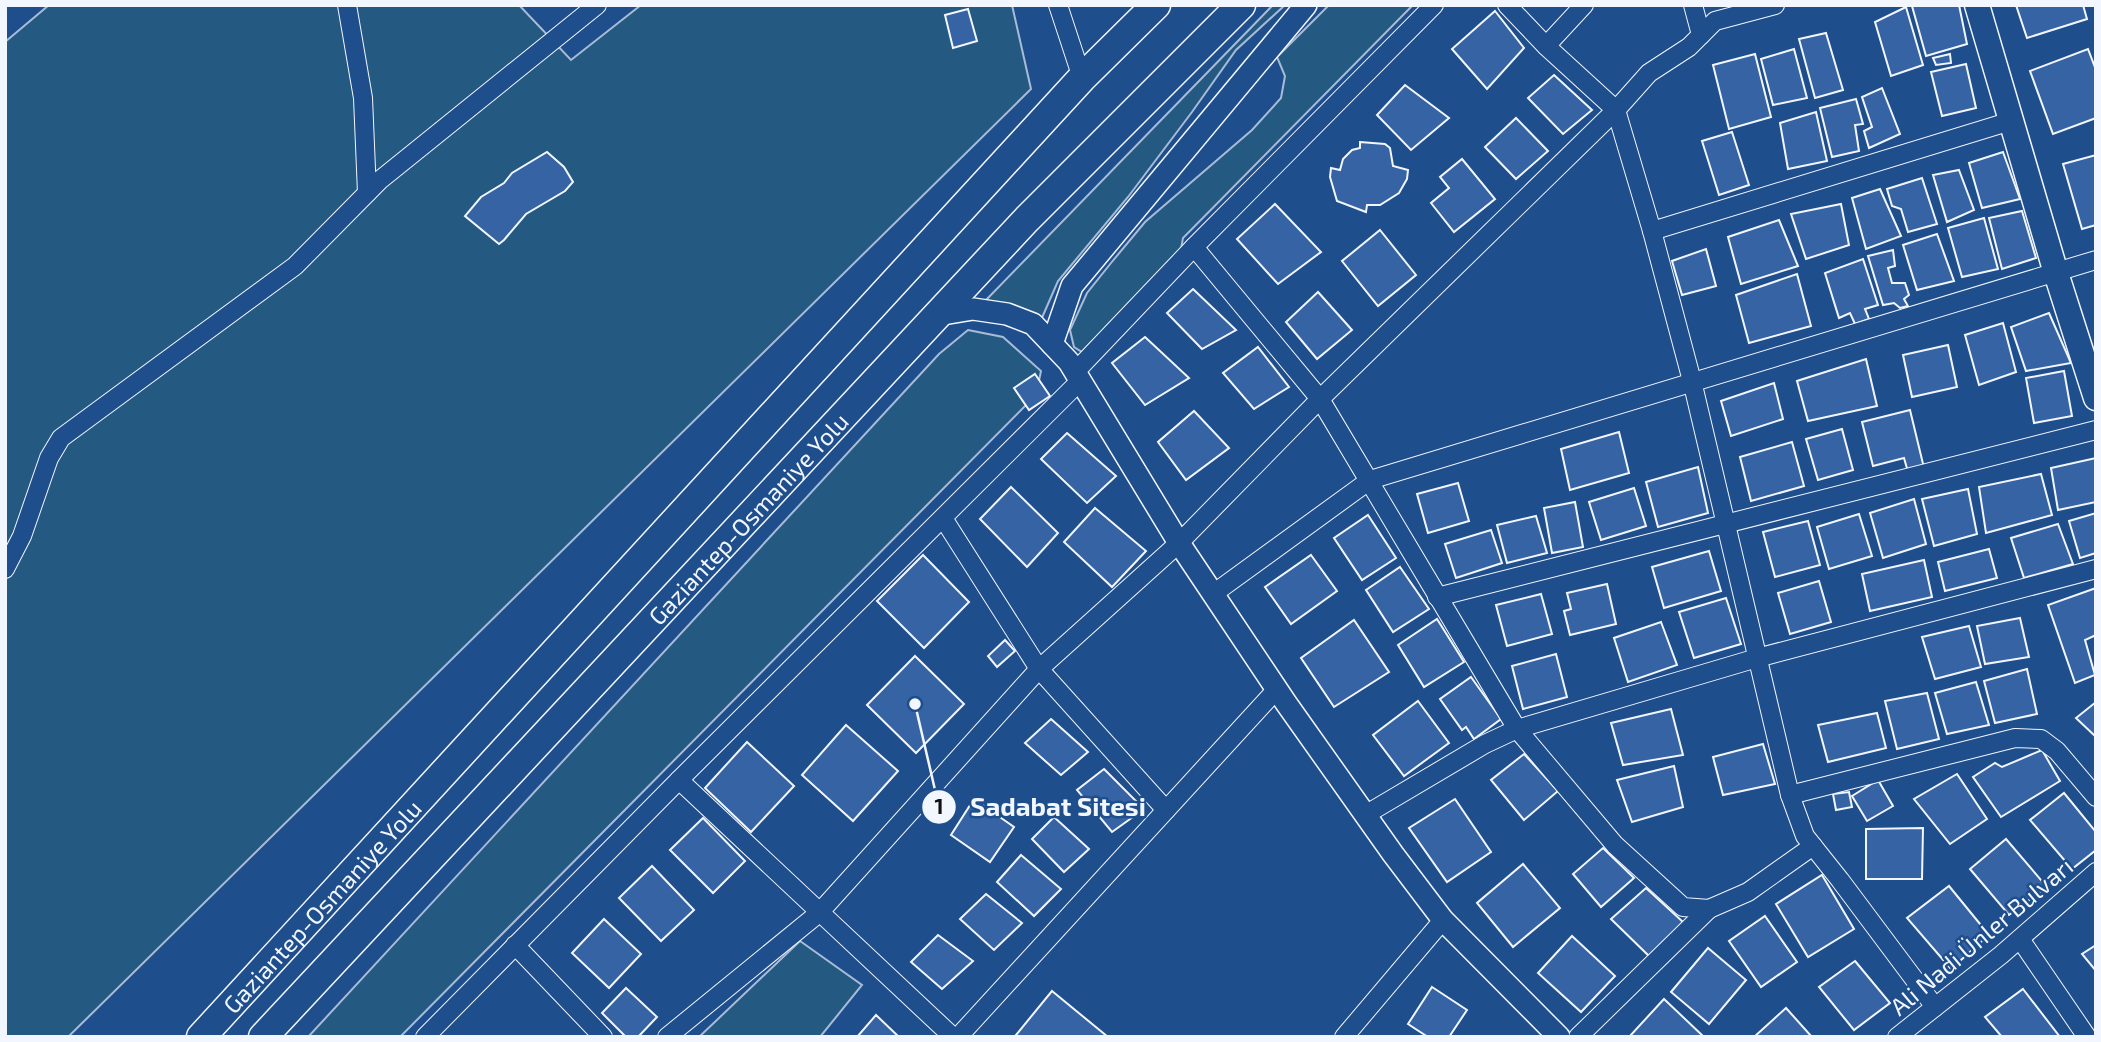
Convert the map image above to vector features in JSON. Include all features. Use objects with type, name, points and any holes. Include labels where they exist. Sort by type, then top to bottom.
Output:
[{"type":"highway","name":"Gaziantep-Osmaniye Yolu","points":[[201,1037],[1082,78],[1156,5]]},
{"type":"highway","name":"Gaziantep-Osmaniye Yolu","points":[[263,1037],[1027,219],[1241,5]]},
{"type":"main road","points":[[1977,5],[2096,398]]},
{"type":"street","points":[[347,5],[362,98],[367,193]]},
{"type":"street","points":[[5,569],[27,524],[49,458],[61,438],[295,266],[380,180],[597,5]]},
{"type":"street","points":[[1058,5],[1082,78]]},
{"type":"street","points":[[1052,344],[1072,286],[1306,5]]},
{"type":"street","points":[[425,1037],[943,518],[1078,377],[1194,247],[1434,5]]},
{"type":"street","points":[[1507,5],[1546,46],[1616,110],[1652,231],[1692,382],[1790,795],[1805,836],[1935,1007]]},
{"type":"street","points":[[1546,46],[1584,5]]},
{"type":"street","points":[[1693,5],[1701,35]]},
{"type":"street","points":[[667,1037],[819,913],[1039,669],[1179,543],[1320,399],[1616,110],[1649,73],[1689,47],[1715,21],[1774,5]]},
{"type":"street","points":[[1652,231],[2011,121]]},
{"type":"street","points":[[1194,247],[1320,399],[1517,729],[1615,845],[1684,906],[1709,909]]},
{"type":"street","points":[[1213,594],[1370,480],[2096,260]]},
{"type":"street","points":[[937,315],[973,309],[1007,314],[1033,324],[1069,362],[1179,543],[1365,815],[1443,920],[1559,1037]]},
{"type":"street","points":[[1437,597],[2096,430]]},
{"type":"street","points":[[943,518],[1039,669],[1166,810]]},
{"type":"street","points":[[1365,815],[1485,744],[1517,729],[1758,658],[2096,569]]},
{"type":"street","points":[[679,780],[955,1037],[1277,689]]},
{"type":"street","points":[[1790,795],[2015,738],[2041,739],[2057,751],[2096,797]]},
{"type":"street","points":[[1578,1037],[1709,909],[1748,892],[1813,846]]},
{"type":"street","name":"Ali Nadi Ünler Bulvarı","points":[[1897,1037],[2020,939],[2096,872]]},
{"type":"street","points":[[1344,1037],[1443,920]]},
{"type":"street","points":[[2020,939],[2087,1037]]},
{"type":"street","points":[[515,946],[603,1037]]},
{"type":"shaded area","points":[[49,5],[519,5],[571,60],[641,5],[1012,5],[1031,89],[68,1037],[5,1037],[5,42]]},
{"type":"shaded area","points":[[1273,5],[1285,5],[1236,50],[1128,197],[1058,281],[1041,320],[1019,308],[986,300]]},
{"type":"shaded area","points":[[1329,5],[1413,5],[1183,238],[1181,249],[1082,352],[1074,347],[1070,330],[1087,293],[1145,222],[1252,130],[1281,98],[1285,76],[1277,57]]},
{"type":"shaded area","points":[[968,330],[1003,337],[1041,371],[1036,395],[400,1037],[308,1037],[939,354]]},
{"type":"shaded area","points":[[800,941],[862,985],[820,1037],[699,1037]]},
{"type":"building","points":[[1959,5],[1967,44],[1926,56],[1912,6]]},
{"type":"building","points":[[2016,5],[2083,5],[2087,19],[2027,38]]},
{"type":"building","points":[[1906,7],[1923,65],[1891,76],[1875,22]]},
{"type":"building","points":[[968,9],[977,41],[953,48],[945,15]]},
{"type":"building","points":[[1495,11],[1524,48],[1487,89],[1452,49]]},
{"type":"building","points":[[1826,33],[1843,90],[1815,98],[1799,39]]},
{"type":"building","points":[[1794,49],[1807,98],[1773,105],[1761,59]]},
{"type":"building","points":[[2088,49],[2096,70],[2096,118],[2053,134],[2030,71]]},
{"type":"building","points":[[1755,54],[1771,117],[1729,129],[1713,65]]},
{"type":"building","points":[[1950,54],[1951,63],[1936,65],[1933,58]]},
{"type":"building","points":[[1966,64],[1976,108],[1942,116],[1931,72]]},
{"type":"building","points":[[1554,75],[1592,110],[1563,134],[1528,98]]},
{"type":"building","points":[[1405,85],[1449,118],[1411,150],[1377,115]]},
{"type":"building","points":[[1882,88],[1900,134],[1869,148],[1864,131],[1872,127],[1862,97]]},
{"type":"building","points":[[1856,99],[1863,124],[1855,125],[1859,151],[1832,157],[1820,108]]},
{"type":"building","points":[[1816,112],[1827,161],[1788,169],[1780,123]]},
{"type":"building","points":[[1516,118],[1548,151],[1516,179],[1485,147]]},
{"type":"building","points":[[1732,132],[1749,185],[1719,195],[1702,141]]},
{"type":"building","points":[[1360,142],[1385,144],[1390,148],[1393,166],[1408,170],[1407,179],[1399,193],[1380,205],[1367,205],[1366,212],[1337,201],[1330,177],[1331,168],[1340,170],[1343,159],[1352,150],[1360,148]]},
{"type":"building","points":[[547,152],[564,167],[573,182],[565,191],[526,214],[499,244],[465,216],[481,197],[504,183],[512,173]]},
{"type":"building","points":[[2003,152],[2020,199],[1982,208],[1969,163]]},
{"type":"building","points":[[2096,155],[2096,225],[2082,229],[2063,164]]},
{"type":"building","points":[[1462,159],[1495,199],[1454,232],[1431,203],[1449,188],[1440,177]]},
{"type":"building","points":[[1959,170],[1974,210],[1947,222],[1933,175]]},
{"type":"building","points":[[1922,178],[1937,224],[1908,232],[1901,209],[1892,206],[1887,189]]},
{"type":"building","points":[[1880,189],[1901,236],[1866,249],[1852,198]]},
{"type":"building","points":[[1275,204],[1321,252],[1278,284],[1237,239]]},
{"type":"building","points":[[1841,204],[1849,245],[1806,259],[1791,214]]},
{"type":"building","points":[[2022,211],[2036,258],[2002,269],[1989,218]]},
{"type":"building","points":[[1984,218],[1998,269],[1962,277],[1948,228]]},
{"type":"building","points":[[1779,220],[1798,266],[1741,284],[1728,237]]},
{"type":"building","points":[[1380,230],[1416,275],[1378,306],[1342,261]]},
{"type":"building","points":[[1937,234],[1954,281],[1917,290],[1903,245]]},
{"type":"building","points":[[1706,249],[1716,286],[1682,295],[1672,261]]},
{"type":"building","points":[[1893,250],[1895,266],[1888,268],[1892,283],[1905,283],[1909,295],[1904,299],[1908,306],[1900,308],[1894,303],[1883,305],[1868,256]]},
{"type":"building","points":[[1863,259],[1878,305],[1865,309],[1869,319],[1855,324],[1850,313],[1839,318],[1825,273]]},
{"type":"building","points":[[1797,274],[1811,326],[1749,343],[1736,295]]},
{"type":"building","points":[[1193,289],[1236,330],[1202,349],[1167,313]]},
{"type":"building","points":[[1318,292],[1352,330],[1317,359],[1286,322]]},
{"type":"building","points":[[2049,313],[2071,363],[2026,371],[2011,327]]},
{"type":"building","points":[[2003,323],[2016,372],[1979,385],[1965,335]]},
{"type":"building","points":[[1145,337],[1189,378],[1145,405],[1112,363]]},
{"type":"building","points":[[1948,345],[1957,387],[1912,397],[1903,355]]},
{"type":"building","points":[[1258,347],[1289,387],[1254,409],[1223,373]]},
{"type":"building","points":[[1866,359],[1877,406],[1808,421],[1797,381]]},
{"type":"building","points":[[2064,371],[2072,416],[2034,423],[2026,378]]},
{"type":"building","points":[[1035,374],[1050,396],[1029,410],[1014,388]]},
{"type":"building","points":[[1774,383],[1783,419],[1731,436],[1721,401]]},
{"type":"building","points":[[1910,410],[1924,468],[1908,472],[1904,458],[1873,466],[1862,422]]},
{"type":"building","points":[[1194,411],[1229,448],[1186,480],[1158,442]]},
{"type":"building","points":[[1842,429],[1853,470],[1818,480],[1806,439]]},
{"type":"building","points":[[1619,432],[1629,473],[1570,490],[1561,449]]},
{"type":"building","points":[[1067,433],[1116,476],[1087,503],[1041,459]]},
{"type":"building","points":[[1792,442],[1804,486],[1751,501],[1740,457]]},
{"type":"building","points":[[2096,458],[2096,502],[2058,510],[2051,468]]},
{"type":"building","points":[[1698,467],[1708,513],[1658,527],[1646,482]]},
{"type":"building","points":[[2041,474],[2052,515],[1986,533],[1979,487]]},
{"type":"building","points":[[1458,483],[1469,521],[1428,533],[1417,494]]},
{"type":"building","points":[[1011,487],[1058,533],[1027,567],[980,519]]},
{"type":"building","points":[[1634,488],[1646,526],[1601,540],[1589,502]]},
{"type":"building","points":[[1968,489],[1977,534],[1934,546],[1922,499]]},
{"type":"building","points":[[1914,499],[1926,544],[1883,558],[1870,513]]},
{"type":"building","points":[[1575,502],[1583,547],[1552,553],[1544,508]]},
{"type":"building","points":[[1095,508],[1146,551],[1112,587],[1064,542]]},
{"type":"building","points":[[2096,513],[2096,553],[2080,558],[2069,521]]},
{"type":"building","points":[[1859,514],[1872,556],[1829,569],[1817,527]]},
{"type":"building","points":[[1368,515],[1396,558],[1362,580],[1334,538]]},
{"type":"building","points":[[1536,516],[1547,553],[1507,563],[1497,525]]},
{"type":"building","points":[[1808,521],[1820,565],[1775,577],[1763,532]]},
{"type":"building","points":[[2058,524],[2073,564],[2024,578],[2011,538]]},
{"type":"building","points":[[1491,530],[1502,563],[1456,578],[1445,544]]},
{"type":"building","points":[[1989,549],[1997,578],[1945,591],[1938,562]]},
{"type":"building","points":[[1709,551],[1721,591],[1664,608],[1652,567]]},
{"type":"building","points":[[923,555],[969,602],[924,648],[877,601]]},
{"type":"building","points":[[1311,555],[1337,591],[1291,624],[1265,587]]},
{"type":"building","points":[[1924,560],[1932,597],[1870,611],[1862,574]]},
{"type":"building","points":[[1400,567],[1429,609],[1393,632],[1366,590]]},
{"type":"building","points":[[1819,581],[1831,622],[1790,634],[1778,593]]},
{"type":"building","points":[[1607,584],[1616,624],[1570,635],[1564,611],[1571,609],[1567,593]]},
{"type":"building","points":[[2096,588],[2096,635],[2085,640],[2095,675],[2075,683],[2048,605]]},
{"type":"building","points":[[1541,594],[1552,634],[1507,646],[1496,605]]},
{"type":"building","points":[[1726,598],[1741,644],[1694,658],[1679,612]]},
{"type":"building","points":[[2020,618],[2029,657],[1985,664],[1977,626]]},
{"type":"building","points":[[1437,619],[1464,662],[1424,687],[1398,645]]},
{"type":"building","points":[[1354,620],[1389,672],[1334,707],[1301,658]]},
{"type":"building","points":[[1661,622],[1677,665],[1628,682],[1614,638]]},
{"type":"building","points":[[1969,626],[1981,667],[1935,679],[1922,637]]},
{"type":"building","points":[[1005,640],[1015,651],[997,667],[988,656]]},
{"type":"building","points":[[1556,654],[1567,697],[1523,709],[1512,666]]},
{"type":"building","points":[[915,656],[964,704],[916,753],[867,705]]},
{"type":"building","points":[[2027,669],[2037,714],[1995,723],[1984,681]]},
{"type":"building","points":[[1471,677],[1501,719],[1474,739],[1466,727],[1462,730],[1440,699]]},
{"type":"building","points":[[1976,682],[1989,725],[1947,734],[1935,693]]},
{"type":"building","points":[[1927,693],[1939,739],[1897,749],[1885,701]]},
{"type":"building","points":[[1418,701],[1449,743],[1404,776],[1373,735]]},
{"type":"building","points":[[2096,702],[2096,737],[2076,718]]},
{"type":"building","points":[[1671,709],[1683,755],[1623,765],[1611,723]]},
{"type":"building","points":[[1877,713],[1886,748],[1828,762],[1818,725]]},
{"type":"building","points":[[1051,719],[1088,752],[1061,775],[1025,743]]},
{"type":"building","points":[[846,725],[898,771],[853,821],[802,775]]},
{"type":"building","points":[[747,742],[794,786],[751,832],[705,788]]},
{"type":"building","points":[[1763,744],[1775,784],[1723,795],[1713,757]]},
{"type":"building","points":[[2042,750],[2060,781],[2001,817],[1973,777],[1995,763],[2002,767]]},
{"type":"building","points":[[1524,754],[1558,791],[1524,820],[1491,780]]},
{"type":"building","points":[[1674,766],[1683,807],[1632,822],[1617,780]]},
{"type":"building","points":[[1104,769],[1144,809],[1112,832],[1077,790]]},
{"type":"building","points":[[1957,774],[1987,819],[1950,844],[1914,799]]},
{"type":"building","points":[[1878,780],[1893,806],[1867,821],[1852,796]]},
{"type":"building","points":[[1849,792],[1852,807],[1836,810],[1833,794]]},
{"type":"building","points":[[2064,793],[2096,832],[2096,850],[2072,869],[2030,820]]},
{"type":"building","points":[[974,799],[1014,827],[990,862],[951,835]]},
{"type":"building","points":[[1455,799],[1491,852],[1447,882],[1409,828]]},
{"type":"building","points":[[1054,817],[1089,849],[1064,872],[1032,839]]},
{"type":"building","points":[[703,818],[745,861],[713,893],[670,850]]},
{"type":"building","points":[[1923,828],[1922,879],[1866,879],[1866,829]]},
{"type":"building","points":[[2006,839],[2047,887],[2009,915],[1970,869]]},
{"type":"building","points":[[1603,848],[1634,878],[1601,907],[1573,874]]},
{"type":"building","points":[[1021,855],[1061,889],[1034,916],[997,882]]},
{"type":"building","points":[[1523,864],[1560,908],[1513,947],[1477,903]]},
{"type":"building","points":[[652,866],[694,910],[661,941],[619,898]]},
{"type":"building","points":[[1822,875],[1854,929],[1808,957],[1776,904]]},
{"type":"building","points":[[1949,886],[1989,935],[1951,969],[1907,918]]},
{"type":"building","points":[[1646,888],[1683,922],[1650,957],[1611,919]]},
{"type":"building","points":[[986,894],[1022,923],[994,950],[960,919]]},
{"type":"building","points":[[1765,916],[1797,962],[1761,987],[1729,941]]},
{"type":"building","points":[[604,919],[641,954],[609,988],[572,953]]},
{"type":"building","points":[[938,935],[973,961],[942,989],[911,962]]},
{"type":"building","points":[[1572,936],[1615,976],[1581,1012],[1538,973]]},
{"type":"building","points":[[2096,945],[2096,971],[2082,954]]},
{"type":"building","points":[[1708,948],[1746,980],[1709,1024],[1671,992]]},
{"type":"building","points":[[1855,961],[1890,1003],[1854,1030],[1819,987]]},
{"type":"building","points":[[1432,987],[1467,1010],[1449,1037],[1428,1037],[1408,1024]]},
{"type":"building","points":[[626,988],[657,1017],[638,1037],[626,1037],[602,1013]]},
{"type":"building","points":[[2023,989],[2060,1037],[2002,1037],[1985,1017]]},
{"type":"building","points":[[1052,991],[1108,1037],[1018,1037],[1016,1035]]},
{"type":"building","points":[[1664,999],[1704,1037],[1629,1037]]},
{"type":"building","points":[[1786,1008],[1812,1037],[1754,1037]]},
{"type":"building","points":[[876,1015],[899,1037],[857,1037]]},
{"type":"place","name":"Sadabat Sitesi","points":[[915,704]]}]
